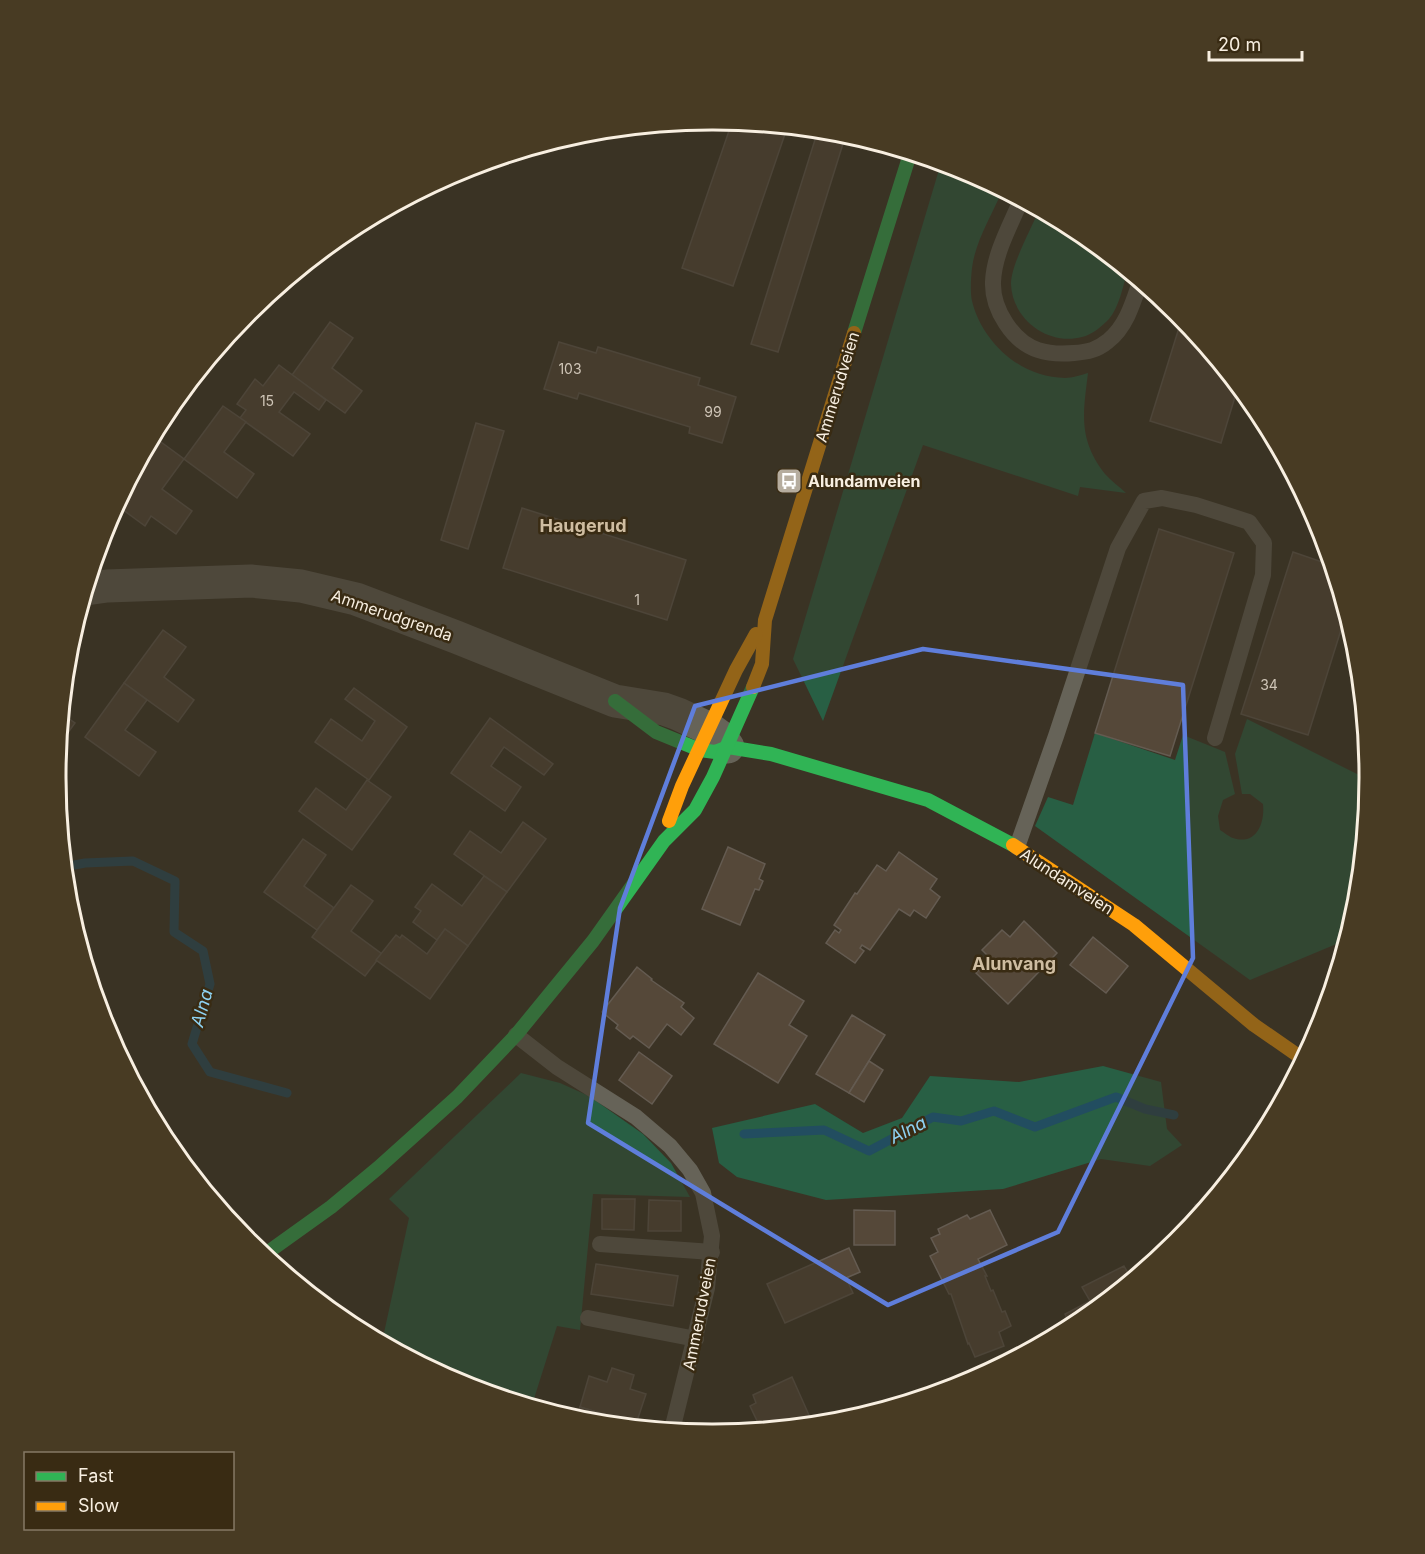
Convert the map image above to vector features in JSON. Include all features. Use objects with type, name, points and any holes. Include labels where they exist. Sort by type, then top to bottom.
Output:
[{"type":"street","name":"Ammerudveien","points":[[664,841],[675,801],[712,742],[750,696],[762,664],[765,620],[908,161]]},
{"type":"street","name":"Ammerudgrenda","points":[[95,588],[250,581],[301,586],[356,599],[615,701]]},
{"type":"street","name":"Ammerudveien","points":[[272,1250],[331,1207],[457,1097],[516,1035],[600,932],[664,841],[695,810],[712,742],[742,656],[765,620]]},
{"type":"street","name":"Alundamveien","points":[[615,701],[664,709],[712,742],[801,762],[928,801],[1017,847],[1134,925],[1254,1025],[1296,1054]]},
{"type":"lane","points":[[1017,207],[996,262],[993,283],[995,302],[1004,320],[1020,340],[1037,350],[1059,354],[1093,351],[1110,340],[1127,319],[1137,290]]},
{"type":"lane","points":[[1017,847],[1118,548],[1144,501],[1162,498],[1196,505],[1249,522],[1264,543],[1263,575],[1215,738]]},
{"type":"lane","name":"Ammerudveien","points":[[516,1035],[557,1066],[636,1117],[670,1146],[690,1170],[703,1193],[712,1236],[712,1252],[696,1338],[674,1422]]},
{"type":"lane","points":[[600,1244],[712,1252]]},
{"type":"lane","points":[[588,1318],[696,1338]]},
{"type":"highlighted area","points":[[923,649],[1183,685],[1193,958],[1058,1232],[888,1305],[588,1123],[620,908],[695,706]]},
{"type":"green space","points":[[938,172],[999,198],[980,239],[972,268],[972,301],[985,330],[1006,355],[1033,372],[1065,378],[1088,373],[1084,414],[1086,437],[1096,461],[1105,474],[1126,493],[1080,487],[1078,496],[923,445],[823,721],[793,659]]},
{"type":"green space","points":[[1036,217],[1072,239],[1125,279],[1120,297],[1109,319],[1086,336],[1069,339],[1045,333],[1034,327],[1018,308],[1011,284],[1014,267]]},
{"type":"green space","points":[[1247,719],[1359,775],[1358,819],[1353,861],[1347,903],[1337,944],[1250,980],[1035,826],[1048,797],[1073,805],[1095,733],[1175,760],[1183,735],[1225,752],[1235,794],[1223,800],[1218,816],[1220,830],[1233,838],[1248,839],[1254,836],[1261,825],[1263,804],[1250,794],[1242,794],[1235,754]]},
{"type":"green space","points":[[1103,1066],[1161,1082],[1167,1129],[1182,1145],[1150,1166],[1101,1159],[1003,1189],[826,1200],[737,1177],[719,1163],[712,1128],[815,1104],[863,1133],[902,1118],[930,1076],[1019,1082]]},
{"type":"green space","points":[[521,1073],[560,1083],[589,1096],[643,1134],[671,1163],[690,1197],[593,1194],[580,1330],[557,1326],[534,1398],[465,1374],[384,1334],[409,1218],[389,1199]]},
{"type":"building","points":[[729,131],[785,135],[733,286],[682,268]]},
{"type":"building","points":[[815,139],[843,144],[778,352],[751,344]]},
{"type":"building","points":[[330,322],[353,338],[332,368],[362,391],[345,413],[292,375]]},
{"type":"building","points":[[1179,329],[1235,397],[1221,443],[1150,421]]},
{"type":"building","points":[[559,342],[596,353],[598,347],[700,378],[698,385],[736,397],[722,443],[689,433],[690,427],[579,393],[577,399],[544,389]]},
{"type":"building","points":[[279,365],[326,400],[319,410],[294,392],[279,412],[310,434],[293,456],[240,418],[246,410],[237,404],[255,379],[263,386]]},
{"type":"building","points":[[223,406],[246,422],[224,452],[254,474],[237,498],[184,459]]},
{"type":"building","points":[[476,423],[504,431],[468,549],[441,540]]},
{"type":"building","points":[[161,442],[184,459],[162,489],[192,511],[176,534],[151,516],[145,526],[124,511]]},
{"type":"building","points":[[522,508],[686,560],[667,620],[503,568]]},
{"type":"building","points":[[1159,529],[1234,553],[1170,756],[1095,733]]},
{"type":"building","points":[[1293,552],[1322,562],[1341,628],[1308,735],[1241,714]]},
{"type":"building","points":[[163,630],[186,647],[164,677],[194,700],[178,722],[124,683]]},
{"type":"building","points":[[124,683],[147,700],[125,730],[156,752],[139,776],[85,737]]},
{"type":"building","points":[[354,688],[407,727],[369,780],[315,742],[331,719],[362,741],[375,721],[345,699]]},
{"type":"building","points":[[490,718],[553,764],[544,775],[504,747],[491,766],[521,787],[505,811],[451,773]]},
{"type":"building","points":[[69,719],[75,723],[67,734]]},
{"type":"building","points":[[367,780],[391,797],[352,850],[299,811],[316,788],[346,810]]},
{"type":"building","points":[[523,822],[546,839],[507,892],[454,854],[470,831],[501,853]]},
{"type":"building","points":[[303,839],[326,855],[304,886],[334,908],[317,930],[264,892]]},
{"type":"building","points":[[728,847],[765,864],[759,879],[763,881],[759,890],[755,889],[740,925],[702,909]]},
{"type":"building","points":[[899,852],[937,879],[930,889],[940,897],[926,918],[914,910],[910,916],[899,909],[870,950],[862,945],[860,948],[864,951],[855,963],[826,943],[835,930],[839,933],[841,930],[834,925],[877,865],[886,871]]},
{"type":"building","points":[[484,876],[507,892],[468,946],[445,929],[437,940],[413,922],[421,911],[415,907],[432,884],[462,906]]},
{"type":"building","points":[[351,885],[373,901],[351,931],[382,954],[365,976],[312,937]]},
{"type":"building","points":[[1024,921],[1057,953],[1008,1004],[976,973],[990,958],[982,950],[1002,930],[1010,937]]},
{"type":"building","points":[[445,929],[468,946],[430,999],[376,960],[396,935],[400,938],[402,935],[427,954]]},
{"type":"building","points":[[1093,937],[1128,966],[1106,993],[1070,965]]},
{"type":"building","points":[[637,967],[651,980],[684,1003],[681,1007],[694,1018],[681,1035],[667,1024],[649,1048],[633,1036],[630,1039],[602,1012]]},
{"type":"building","points":[[758,973],[804,1001],[789,1025],[807,1036],[778,1083],[714,1044]]},
{"type":"building","points":[[852,1015],[885,1035],[849,1093],[816,1074]]},
{"type":"building","points":[[639,1052],[672,1076],[652,1104],[619,1080]]},
{"type":"building","points":[[869,1061],[883,1070],[864,1102],[849,1093]]},
{"type":"building","points":[[602,1199],[635,1199],[634,1230],[602,1229]]},
{"type":"building","points":[[649,1200],[681,1201],[681,1231],[648,1231]]},
{"type":"building","points":[[854,1210],[895,1211],[895,1245],[854,1245]]},
{"type":"building","points":[[990,1210],[1007,1245],[978,1259],[987,1276],[985,1276],[991,1291],[993,1290],[1002,1312],[1005,1311],[1011,1326],[999,1332],[1004,1346],[975,1357],[968,1344],[951,1294],[930,1256],[938,1252],[931,1238],[940,1234],[938,1229],[967,1215],[970,1219]]},
{"type":"building","points":[[849,1248],[860,1272],[846,1278],[853,1293],[785,1323],[767,1284]]},
{"type":"building","points":[[596,1264],[678,1276],[673,1306],[591,1294]]},
{"type":"building","points":[[1124,1266],[1128,1272],[1106,1290],[1067,1318],[1065,1314],[1090,1301],[1082,1287]]},
{"type":"building","points":[[612,1368],[634,1375],[630,1389],[646,1394],[638,1419],[602,1414],[580,1407],[589,1376],[607,1382]]},
{"type":"building","points":[[792,1377],[809,1416],[757,1422],[750,1406],[756,1403],[753,1395]]},
{"type":"building","points":[[580,1407],[602,1414],[586,1411],[579,1409]]},
{"type":"waterway","name":"Alna","points":[[73,865],[133,861],[175,881],[174,932],[203,951],[210,984],[192,1044],[210,1072],[287,1093]]},
{"type":"waterway","name":"Alna","points":[[744,1134],[824,1130],[869,1151],[933,1117],[961,1121],[994,1111],[1035,1127],[1116,1097],[1145,1109],[1174,1115]]},
{"type":"traffic: fast","points":[[854,333],[908,161]]},
{"type":"traffic: fast","points":[[272,1250],[331,1207],[378,1168],[457,1097],[516,1035],[593,941],[664,841],[695,810],[713,777],[753,687]]},
{"type":"traffic: fast","points":[[615,701],[656,732],[700,750],[715,752],[728,747],[771,754],[928,800],[1013,845]]},
{"type":"traffic: slow","points":[[753,687],[762,664],[765,620],[854,333]]},
{"type":"traffic: slow","points":[[669,821],[682,786],[736,670],[756,634]]},
{"type":"traffic: slow","points":[[1013,845],[1134,925],[1254,1025],[1296,1054]]},
{"type":"place","name":"Alundamveien","points":[[789,481]]},
{"type":"district","name":"Haugerud","points":[[583,526]]},
{"type":"district","name":"Alunvang","points":[[1014,964]]}]
